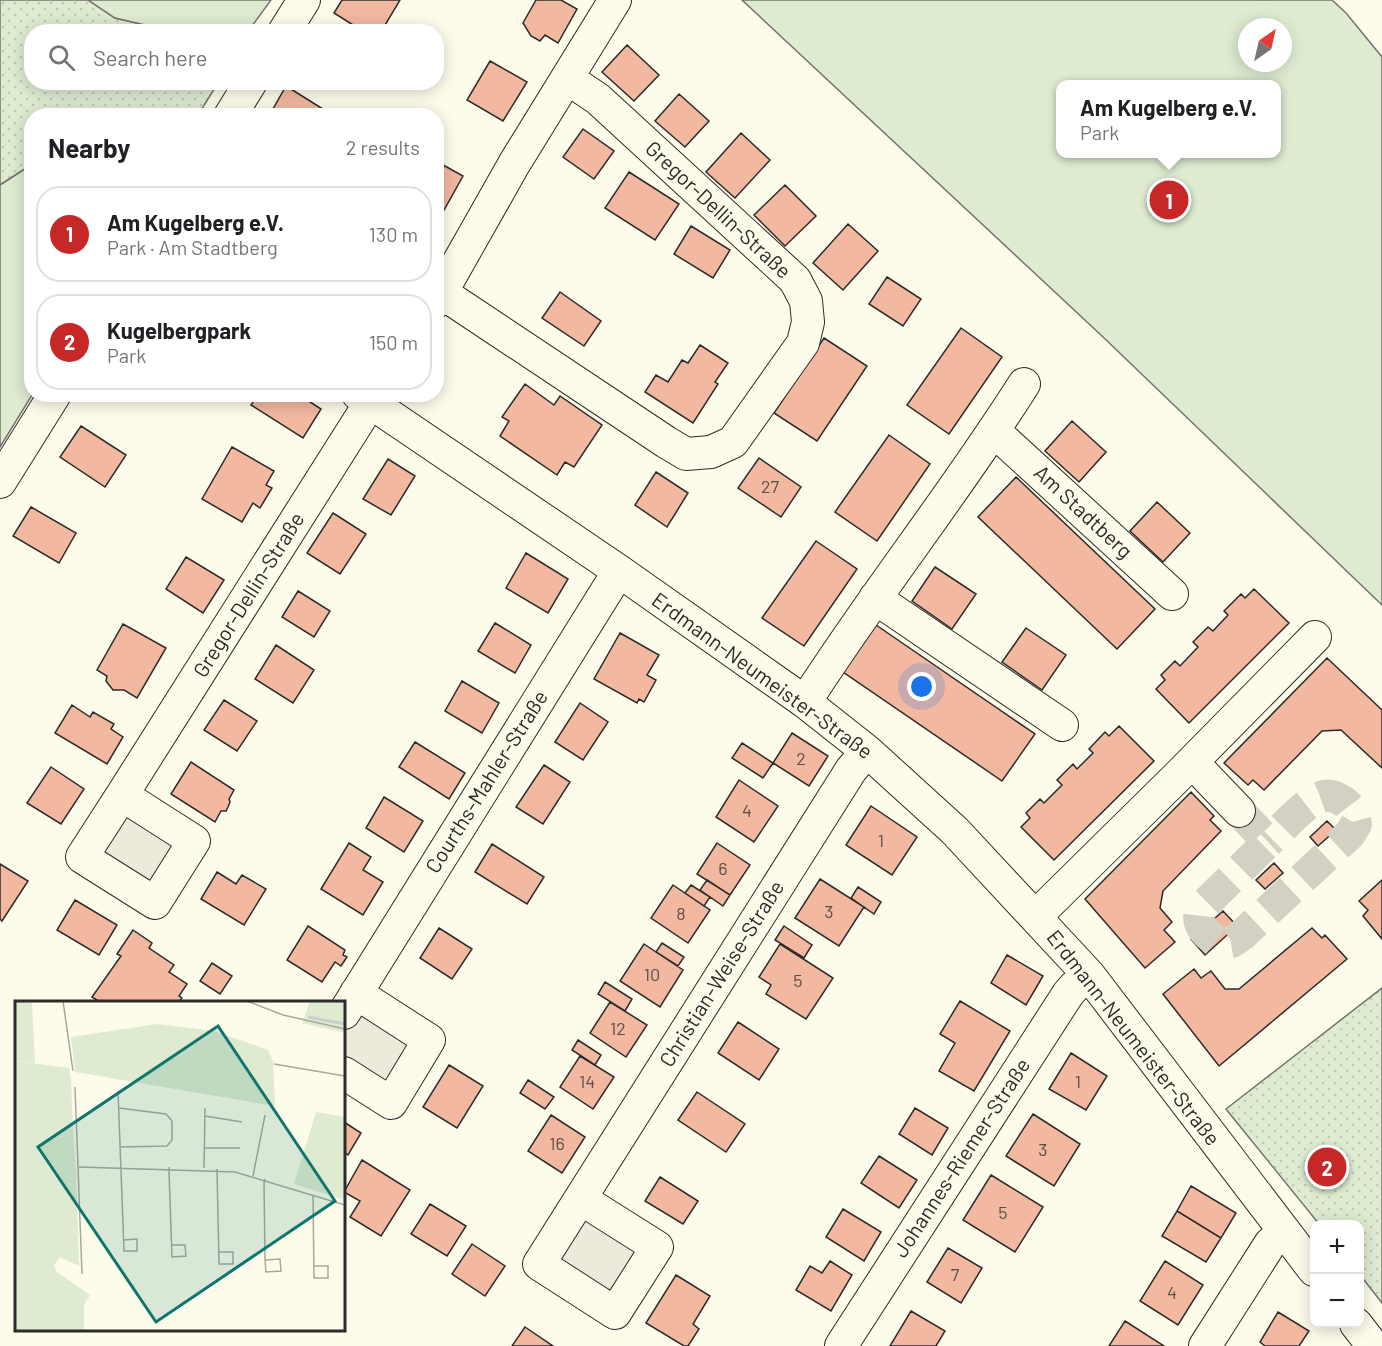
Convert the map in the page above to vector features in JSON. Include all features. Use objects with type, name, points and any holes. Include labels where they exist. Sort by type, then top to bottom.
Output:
[{"type":"street","points":[[289,24],[304,0]]},
{"type":"street","name":"Gregor-Dellin-Straße","points":[[444,288],[508,173],[615,0]]},
{"type":"street","name":"Gregor-Dellin-Straße","points":[[444,300],[686,454],[711,452],[733,442],[803,343],[808,322],[806,301],[795,280],[598,99],[567,78]]},
{"type":"street","points":[[235,108],[246,90]]},
{"type":"street","points":[[805,702],[1024,384]]},
{"type":"street","points":[[0,482],[50,402]]},
{"type":"street","name":"Gregor-Dellin-Straße","points":[[122,795],[365,402]]},
{"type":"street","name":"Erdmann-Neumeister-Straße","points":[[375,402],[805,702],[867,751],[955,831],[1089,975],[1310,1265]]},
{"type":"street","name":"Am Stadtberg","points":[[994,430],[1172,594]]},
{"type":"street","name":"Courths-Mahler-Straße","points":[[345,1074],[391,1103],[429,1040],[350,1003],[619,571]]},
{"type":"street","points":[[875,598],[1062,725]]},
{"type":"street","points":[[1036,916],[1315,637]]},
{"type":"street","name":"Christian-Weise-Straße","points":[[581,1199],[851,770],[867,751]]},
{"type":"street","points":[[1192,762],[1239,811]]},
{"type":"street","name":"Johannes-Riemer-Straße","points":[[841,1346],[1068,994],[1089,975]]},
{"type":"street","points":[[1205,1346],[1270,1244],[1284,1231]]},
{"type":"street","points":[[1360,1328],[1373,1346]]},
{"type":"green space","points":[[0,0],[88,0],[115,18],[141,24],[24,24],[24,90],[214,90],[202,108],[24,108],[24,170],[0,185]]},
{"type":"green space","points":[[88,0],[271,0],[253,24],[141,24],[115,18]]},
{"type":"green space","points":[[742,0],[1332,0],[1346,13],[1382,57],[1382,605],[1102,336]]},
{"type":"green space","points":[[24,170],[24,402],[28,402],[0,447],[0,185]]},
{"type":"green space","points":[[1382,988],[1382,1303],[1364,1280],[1364,1220],[1316,1220],[1226,1109]]},
{"type":"shaded area","points":[[122,795],[194,841],[155,903],[82,857]]},
{"type":"shaded area","points":[[356,993],[429,1040],[391,1103],[345,1074],[345,1011]]},
{"type":"shaded area","points":[[581,1199],[657,1247],[615,1313],[539,1264]]},
{"type":"building","points":[[342,0],[400,0],[386,24],[351,24],[334,13]]},
{"type":"building","points":[[536,0],[561,0],[577,9],[558,43],[545,35],[540,41],[531,36],[523,23]]},
{"type":"building","points":[[627,45],[659,75],[634,101],[602,72]]},
{"type":"building","points":[[490,61],[527,82],[503,121],[467,100]]},
{"type":"building","points":[[284,90],[292,90],[321,108],[274,108]]},
{"type":"building","points":[[679,94],[709,121],[685,147],[655,121]]},
{"type":"building","points":[[583,129],[614,151],[594,179],[563,157]]},
{"type":"building","points":[[741,133],[770,160],[735,198],[706,172]]},
{"type":"building","points":[[444,165],[463,176],[444,210]]},
{"type":"building","points":[[629,172],[679,204],[655,240],[605,208]]},
{"type":"building","points":[[785,185],[816,216],[785,246],[754,215]]},
{"type":"building","points":[[848,224],[878,251],[843,290],[813,263]]},
{"type":"building","points":[[691,226],[730,250],[713,278],[674,254]]},
{"type":"building","points":[[887,277],[921,299],[903,326],[869,304]]},
{"type":"building","points":[[560,292],[601,321],[584,346],[542,318]]},
{"type":"building","points":[[961,328],[1002,357],[949,434],[907,405]]},
{"type":"building","points":[[824,338],[867,366],[817,441],[774,413]]},
{"type":"building","points":[[700,345],[728,363],[715,382],[718,384],[693,423],[645,392],[656,375],[668,382],[682,360],[688,363]]},
{"type":"building","points":[[525,384],[554,405],[560,396],[602,425],[574,467],[565,462],[557,475],[500,436],[509,421],[502,417]]},
{"type":"building","points":[[253,402],[310,402],[321,409],[303,438],[251,405]]},
{"type":"building","points":[[1072,421],[1106,452],[1079,482],[1045,451]]},
{"type":"building","points":[[81,426],[126,455],[105,487],[60,457]]},
{"type":"building","points":[[889,435],[930,464],[877,541],[835,512]]},
{"type":"building","points":[[232,447],[274,471],[266,485],[272,488],[260,508],[253,503],[242,522],[202,499]]},
{"type":"building","points":[[759,458],[801,487],[781,517],[738,488]]},
{"type":"building","points":[[388,459],[415,476],[391,515],[363,499]]},
{"type":"building","points":[[656,472],[688,493],[667,527],[635,505]]},
{"type":"building","points":[[1016,477],[1155,609],[1117,649],[978,517]]},
{"type":"building","points":[[1157,502],[1190,533],[1163,562],[1130,531]]},
{"type":"building","points":[[31,507],[76,533],[59,563],[13,536]]},
{"type":"building","points":[[333,513],[366,534],[340,574],[307,553]]},
{"type":"building","points":[[816,541],[857,569],[804,646],[762,618]]},
{"type":"building","points":[[526,553],[568,579],[548,613],[506,588]]},
{"type":"building","points":[[186,557],[224,580],[203,613],[166,589]]},
{"type":"building","points":[[935,567],[976,594],[952,629],[912,601]]},
{"type":"building","points":[[1254,589],[1289,623],[1189,723],[1156,689],[1165,680],[1161,675],[1175,661],[1180,666],[1198,647],[1193,642],[1208,627],[1213,631],[1228,615],[1224,611],[1241,594],[1245,598]]},
{"type":"building","points":[[298,591],[330,611],[314,637],[282,617]]},
{"type":"building","points":[[495,623],[531,645],[515,673],[478,651]]},
{"type":"building","points":[[123,624],[166,648],[137,698],[124,690],[113,690],[106,681],[107,676],[97,670]]},
{"type":"building","points":[[876,625],[1035,734],[1002,781],[843,672]]},
{"type":"building","points":[[1026,628],[1066,655],[1042,690],[1002,662]]},
{"type":"building","points":[[620,633],[659,655],[647,675],[656,680],[644,702],[639,699],[637,703],[594,679]]},
{"type":"building","points":[[276,645],[314,670],[293,703],[255,679]]},
{"type":"building","points":[[1327,658],[1382,710],[1382,768],[1341,730],[1322,731],[1264,790],[1253,780],[1248,785],[1224,763]]},
{"type":"building","points":[[462,681],[499,703],[482,733],[445,711]]},
{"type":"building","points":[[224,700],[257,721],[237,751],[204,730]]},
{"type":"building","points":[[580,703],[608,722],[583,760],[555,742]]},
{"type":"building","points":[[72,705],[90,717],[93,712],[114,724],[111,729],[123,737],[107,764],[55,733]]},
{"type":"building","points":[[1119,726],[1154,761],[1054,860],[1021,827],[1030,818],[1026,813],[1040,799],[1044,803],[1062,785],[1057,780],[1073,764],[1077,769],[1093,753],[1089,749],[1105,732],[1109,736]]},
{"type":"building","points":[[792,733],[828,756],[809,786],[773,763]]},
{"type":"building","points":[[415,742],[465,773],[449,799],[399,767]]},
{"type":"building","points":[[742,743],[773,763],[763,778],[732,758]]},
{"type":"building","points":[[191,762],[234,790],[226,811],[221,811],[215,822],[171,794]]},
{"type":"building","points":[[544,765],[570,782],[543,824],[516,807]]},
{"type":"building","points":[[51,767],[84,789],[61,824],[27,803]]},
{"type":"building","points":[[739,780],[778,806],[754,842],[716,817]]},
{"type":"building","points":[[1191,792],[1214,816],[1210,820],[1221,831],[1163,891],[1160,908],[1172,922],[1164,930],[1175,942],[1145,968],[1085,899]]},
{"type":"building","points":[[384,797],[423,821],[404,852],[366,828]]},
{"type":"building","points":[[871,806],[917,837],[892,875],[846,845]]},
{"type":"building","points":[[1327,821],[1336,830],[1318,846],[1310,837]]},
{"type":"building","points":[[349,843],[371,857],[363,870],[383,882],[363,915],[321,889]]},
{"type":"building","points":[[717,843],[750,865],[730,895],[697,874]]},
{"type":"building","points":[[492,844],[544,877],[527,904],[475,872]]},
{"type":"building","points":[[1274,863],[1283,873],[1265,889],[1256,880]]},
{"type":"building","points":[[0,864],[28,881],[2,921],[0,919]]},
{"type":"building","points":[[217,872],[236,884],[242,875],[266,889],[244,925],[201,899]]},
{"type":"building","points":[[820,879],[864,907],[839,946],[795,918]]},
{"type":"building","points":[[707,880],[730,895],[723,906],[700,890]]},
{"type":"building","points":[[1382,880],[1382,939],[1363,916],[1368,910],[1359,901]]},
{"type":"building","points":[[673,885],[710,910],[688,943],[651,918]]},
{"type":"building","points":[[691,885],[710,897],[704,906],[685,893]]},
{"type":"building","points":[[858,887],[881,902],[874,914],[851,898]]},
{"type":"building","points":[[75,900],[117,925],[99,955],[57,930]]},
{"type":"building","points":[[1223,911],[1237,926],[1205,955],[1191,939]]},
{"type":"building","points":[[308,926],[345,950],[343,955],[347,957],[341,966],[335,962],[322,982],[287,960]]},
{"type":"building","points":[[784,926],[812,945],[804,958],[775,940]]},
{"type":"building","points":[[439,928],[472,949],[452,979],[420,958]]},
{"type":"building","points":[[1312,928],[1322,938],[1325,935],[1347,959],[1219,1066],[1163,994],[1194,969],[1201,978],[1211,971],[1225,989],[1239,989]]},
{"type":"building","points":[[133,930],[152,943],[149,948],[174,965],[169,972],[187,984],[179,996],[182,998],[180,1001],[98,1001],[92,997],[121,956],[117,954]]},
{"type":"building","points":[[662,943],[684,957],[678,966],[656,952]]},
{"type":"building","points":[[644,944],[683,970],[660,1007],[620,981]]},
{"type":"building","points":[[780,944],[833,978],[806,1019],[766,994],[771,985],[759,977]]},
{"type":"building","points":[[1007,955],[1043,976],[1026,1005],[991,983]]},
{"type":"building","points":[[212,963],[232,976],[220,994],[200,981]]},
{"type":"building","points":[[605,982],[632,999],[625,1011],[598,994]]},
{"type":"building","points":[[960,1001],[1010,1031],[974,1091],[939,1071],[955,1043],[940,1034]]},
{"type":"building","points":[[610,1002],[647,1025],[626,1057],[590,1033]]},
{"type":"building","points":[[738,1022],[779,1049],[759,1080],[718,1053]]},
{"type":"building","points":[[578,1040],[601,1055],[595,1065],[572,1050]]},
{"type":"building","points":[[1071,1053],[1107,1076],[1086,1110],[1049,1089]]},
{"type":"building","points":[[580,1056],[614,1077],[593,1109],[560,1087]]},
{"type":"building","points":[[449,1065],[483,1086],[457,1128],[423,1107]]},
{"type":"building","points":[[528,1080],[554,1097],[545,1109],[520,1093]]},
{"type":"building","points":[[697,1092],[745,1124],[726,1152],[678,1120]]},
{"type":"building","points":[[915,1108],[948,1128],[932,1155],[899,1134]]},
{"type":"building","points":[[1033,1114],[1080,1144],[1054,1186],[1006,1156]]},
{"type":"building","points":[[551,1115],[585,1137],[562,1173],[528,1151]]},
{"type":"building","points":[[345,1123],[361,1133],[348,1155],[345,1153]]},
{"type":"building","points":[[879,1156],[917,1180],[899,1208],[861,1183]]},
{"type":"building","points":[[362,1160],[410,1190],[381,1236],[350,1217],[360,1201],[345,1193]]},
{"type":"building","points":[[991,1175],[1043,1207],[1015,1252],[963,1220]]},
{"type":"building","points":[[660,1177],[698,1201],[683,1224],[645,1201]]},
{"type":"building","points":[[1191,1186],[1236,1213],[1221,1238],[1177,1211]]},
{"type":"building","points":[[430,1204],[466,1226],[447,1256],[411,1234]]},
{"type":"building","points":[[843,1209],[881,1232],[864,1261],[826,1237]]},
{"type":"building","points":[[1177,1211],[1221,1238],[1206,1262],[1162,1236]]},
{"type":"building","points":[[472,1244],[505,1266],[485,1296],[452,1274]]},
{"type":"building","points":[[948,1248],[982,1268],[961,1303],[927,1282]]},
{"type":"building","points":[[830,1261],[852,1275],[831,1311],[796,1290],[810,1266],[822,1273]]},
{"type":"building","points":[[1165,1261],[1203,1285],[1178,1325],[1140,1301]]},
{"type":"building","points":[[676,1275],[710,1296],[693,1324],[699,1329],[688,1346],[684,1346],[646,1323]]},
{"type":"building","points":[[911,1311],[945,1331],[936,1346],[890,1346]]},
{"type":"building","points":[[1278,1312],[1309,1331],[1299,1346],[1265,1346],[1260,1342]]},
{"type":"building","points":[[1125,1321],[1164,1346],[1109,1346]]},
{"type":"building","points":[[525,1327],[553,1346],[512,1346]]},
{"type":"tunnel","points":[[1239,811],[1268,842],[1202,907],[1200,924],[1206,933],[1220,944],[1232,942],[1242,935],[1350,834],[1356,824],[1346,803],[1326,796],[1308,804],[1268,842]]},
{"type":"place","name":"Am Kugelberg e.V.","points":[[1169,200]]},
{"type":"place","name":"Kugelbergpark","points":[[1327,1167]]}]
